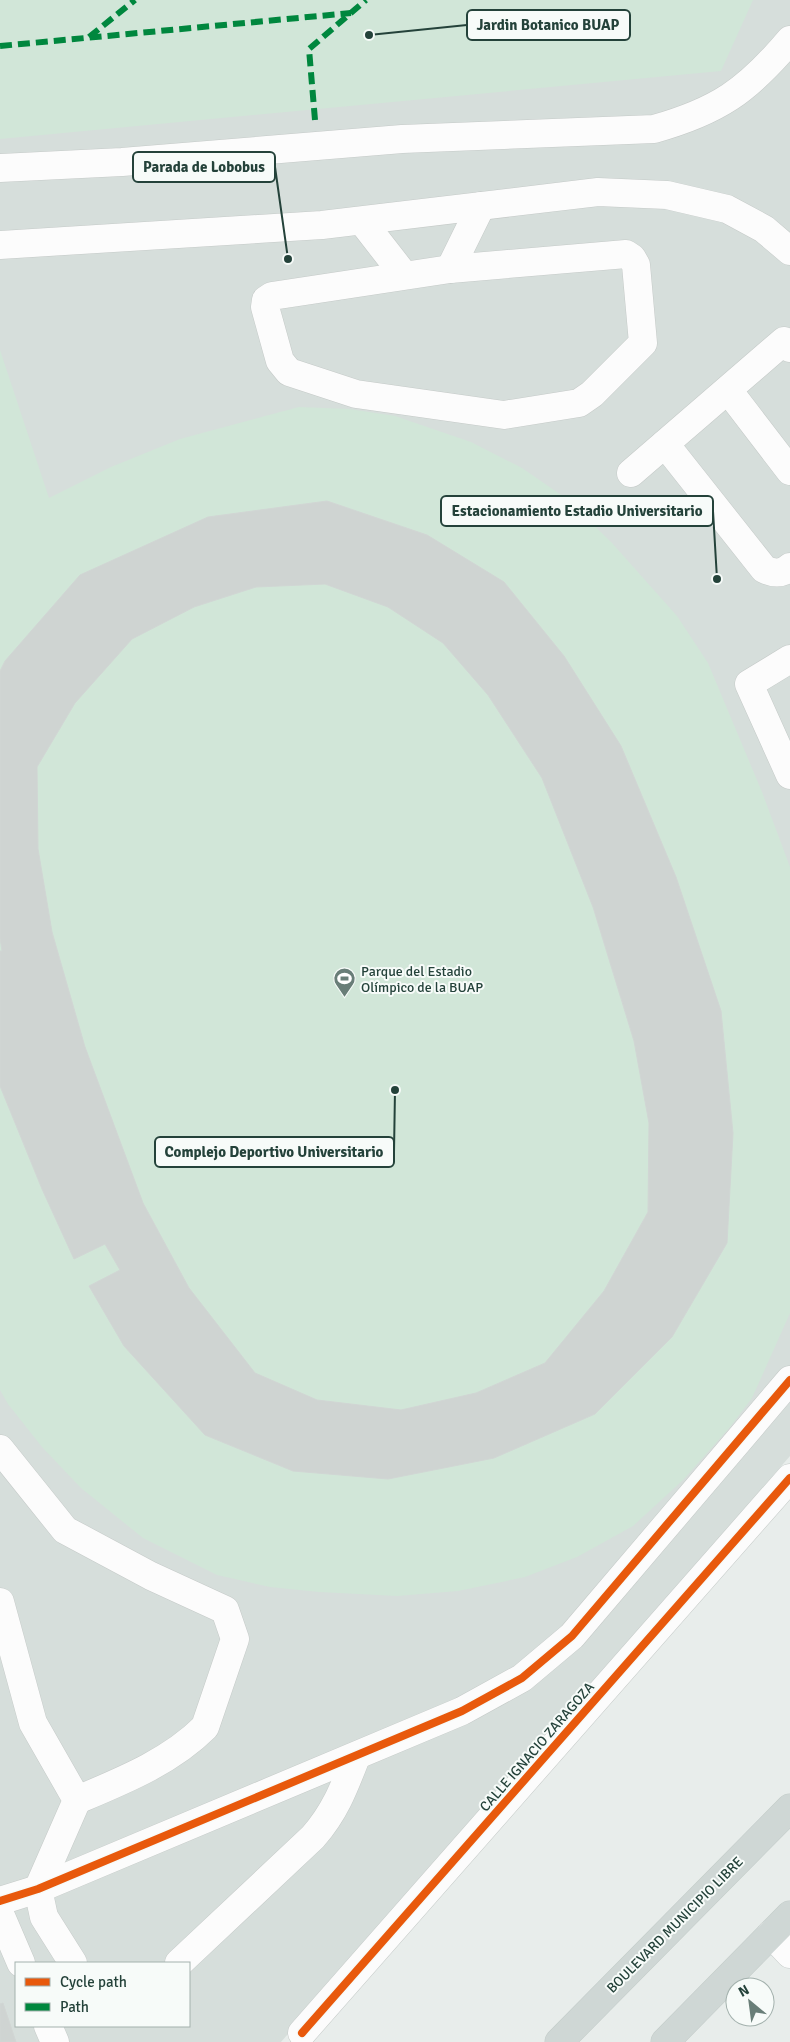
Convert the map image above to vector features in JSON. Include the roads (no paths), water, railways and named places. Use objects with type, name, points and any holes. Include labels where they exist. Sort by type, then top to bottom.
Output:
[{"type":"main road","name":"BOULEVARD MUNICIPIO LIBRE","points":[[559,2042],[790,1808]]},
{"type":"main road","points":[[665,2042],[790,1915]]},
{"type":"street","points":[[0,168],[122,162],[402,138],[654,129],[683,121],[742,91],[764,72],[790,40]]},
{"type":"street","points":[[0,244],[362,221],[598,192],[667,195],[727,209],[764,229],[790,251]]},
{"type":"street","points":[[450,269],[480,206]]},
{"type":"street","points":[[362,221],[404,275]]},
{"type":"street","points":[[626,254],[632,258],[636,265],[642,343],[592,394],[579,403],[504,415],[356,394],[289,372],[280,361],[265,307],[266,300],[272,296],[404,275],[450,269],[626,254]]},
{"type":"street","points":[[631,473],[784,341],[790,348]]},
{"type":"street","points":[[728,390],[790,471]]},
{"type":"street","points":[[664,444],[764,570],[774,573],[785,571],[790,567]]},
{"type":"street","points":[[790,659],[749,684],[790,776]]},
{"type":"street","points":[[0,1901],[38,1889],[462,1711],[522,1678],[572,1636],[790,1380]]},
{"type":"street","points":[[0,1449],[65,1530],[151,1576],[226,1610],[235,1640],[205,1727],[179,1750],[135,1775],[78,1800],[38,1889],[44,1917],[72,1962]]},
{"type":"street","name":"CALLE IGNACIO ZARAGOZA","points":[[302,2032],[790,1478]]},
{"type":"street","points":[[0,1602],[33,1723],[78,1800]]},
{"type":"street","points":[[180,1962],[313,1837],[326,1822],[336,1807],[356,1756]]},
{"type":"street","points":[[0,1914],[21,1962]]},
{"type":"street","points":[[771,1934],[790,1954]]},
{"type":"street","points":[[48,2027],[56,2042]]},
{"type":"place","name":"Jardin Botanico BUAP","points":[[369,35]]},
{"type":"place","name":"Parada de Lobobus","points":[[288,259]]},
{"type":"place","name":"Estacionamiento Estadio Universitario","points":[[717,579]]},
{"type":"place","name":"Parque del Estadio Olímpico de la BUAP","points":[[345,998]]},
{"type":"place","name":"Complejo Deportivo Universitario","points":[[395,1090]]}]
